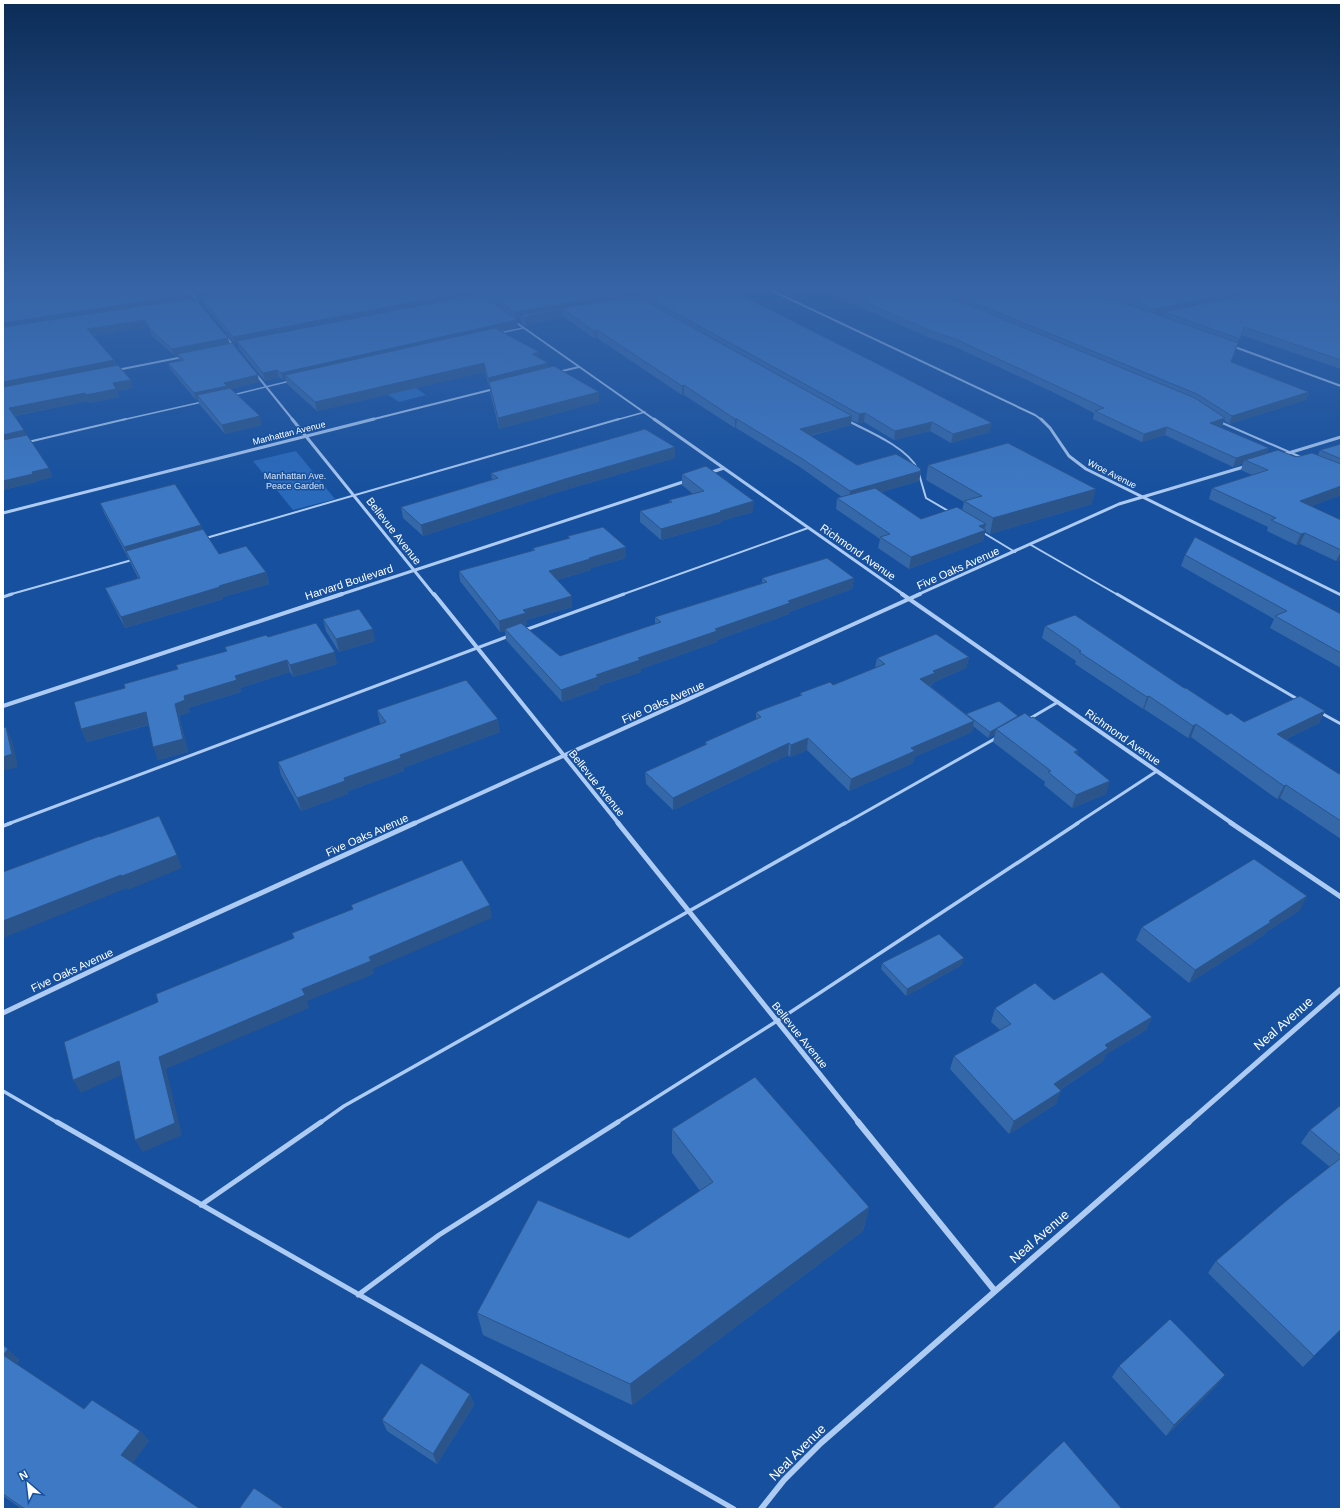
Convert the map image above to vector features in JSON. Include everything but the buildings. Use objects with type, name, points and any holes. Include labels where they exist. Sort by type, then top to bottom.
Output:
[{"type":"street","points":[[111,372],[185,357]]},
{"type":"street","name":"Richmond Avenue","points":[[564,357],[910,600],[1341,898]]},
{"type":"street","name":"Wroe Avenue","points":[[911,357],[1035,415],[1052,428],[1065,451],[1073,460],[1086,469],[1341,595]]},
{"type":"street","points":[[1259,357],[1341,386]]},
{"type":"street","points":[[556,373],[579,367]]},
{"type":"street","name":"Bellevue Avenue","points":[[252,370],[355,495],[414,571],[995,1291]]},
{"type":"street","name":"Manhattan Avenue","points":[[3,513],[496,388]]},
{"type":"street","points":[[1276,457],[1341,438]]},
{"type":"street","name":"Five Oaks Avenue","points":[[3,1012],[131,952],[1119,504],[1254,464]]},
{"type":"street","points":[[701,476],[724,468]]},
{"type":"street","name":"Harvard Boulevard","points":[[3,706],[694,478]]},
{"type":"street","name":"Neal Avenue","points":[[761,1509],[784,1480],[822,1443],[1341,989]]},
{"type":"lane","points":[[228,396],[298,380]]},
{"type":"lane","points":[[26,442],[204,401]]},
{"type":"lane","points":[[202,539],[645,412]]},
{"type":"lane","points":[[844,418],[899,450],[917,464],[926,498],[954,515]]},
{"type":"lane","points":[[1217,420],[1222,424],[1305,459]]},
{"type":"lane","points":[[521,632],[808,528]]},
{"type":"lane","points":[[981,531],[1015,552]]},
{"type":"lane","points":[[1030,545],[1300,700]]},
{"type":"lane","points":[[3,597],[133,559]]},
{"type":"lane","points":[[3,826],[513,634]]},
{"type":"lane","points":[[1024,722],[1058,702]]},
{"type":"lane","points":[[1320,712],[1341,724]]},
{"type":"lane","points":[[201,1205],[344,1106],[1004,733]]},
{"type":"lane","points":[[358,1295],[439,1234],[777,1021],[1157,771]]},
{"type":"lane","points":[[3,1091],[734,1509]]},
{"type":"green space","points":[[389,369],[426,395],[399,402],[360,376]]},
{"type":"green space","name":"Manhattan Ave. Peace Garden","points":[[296,451],[335,499],[293,510],[253,461]]}]
